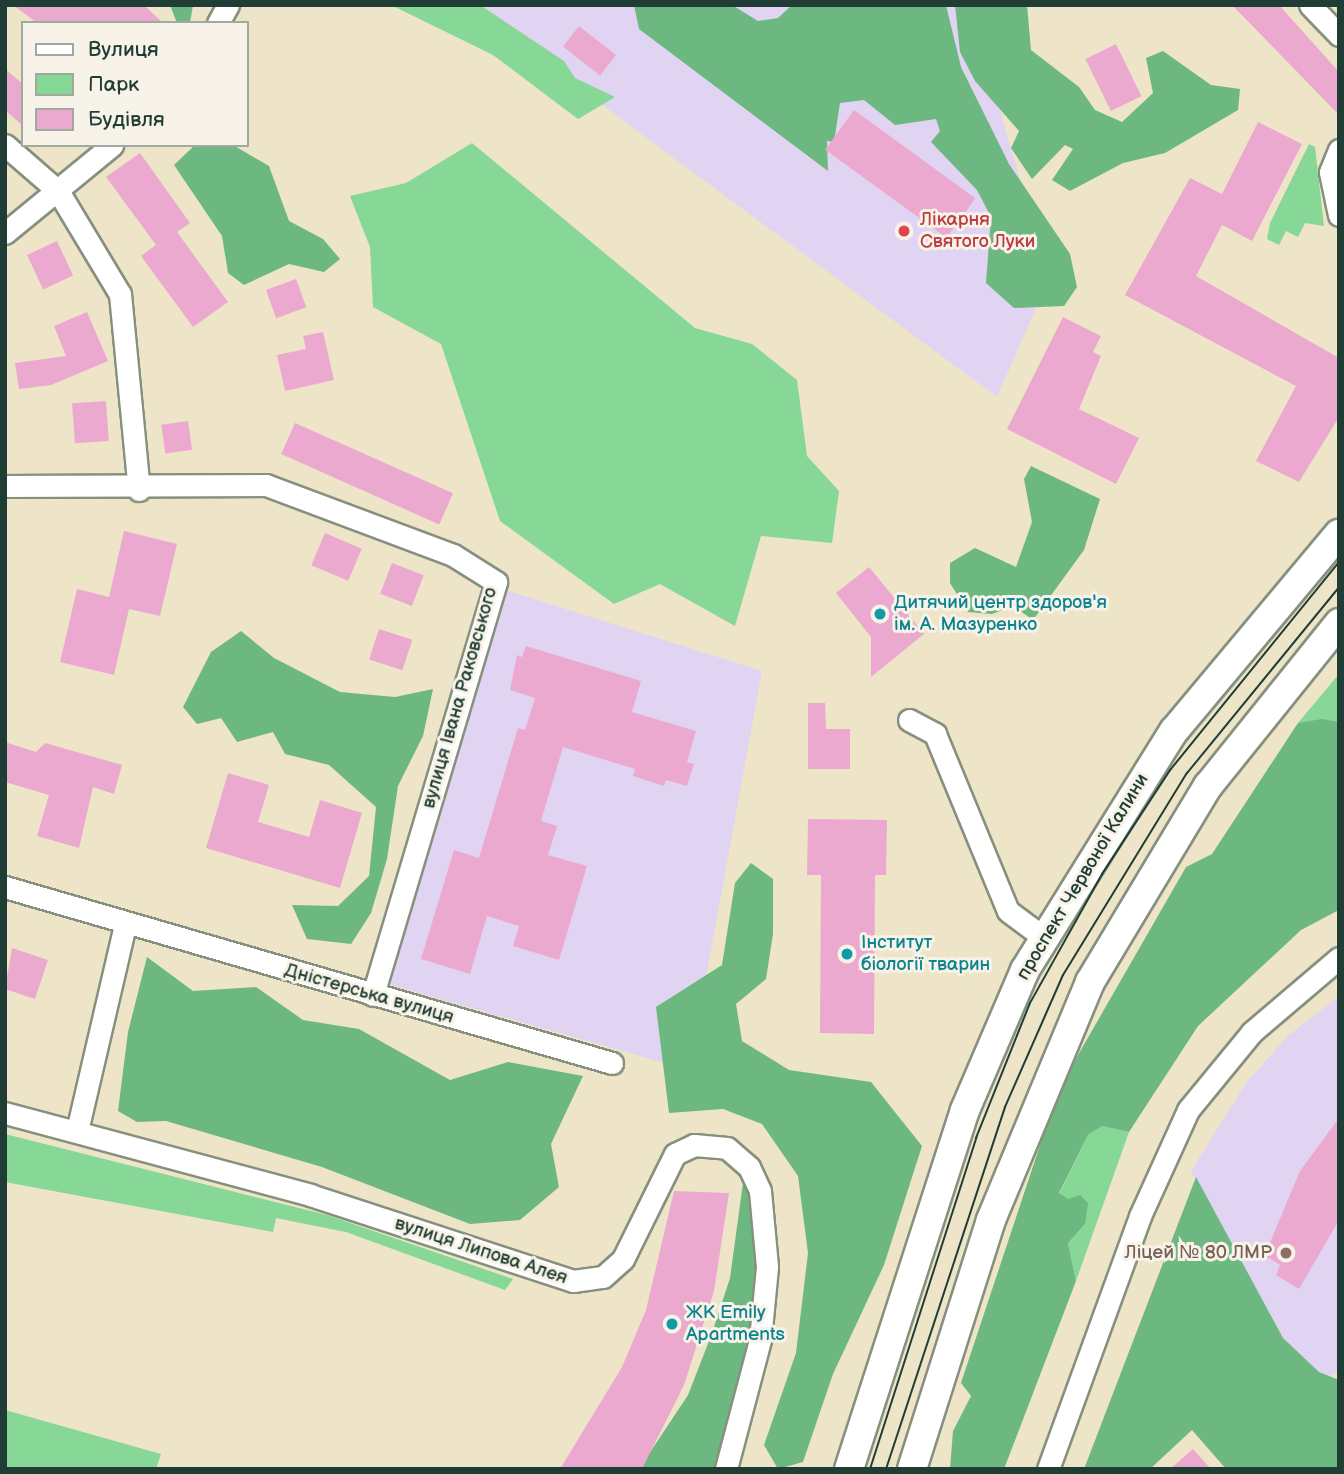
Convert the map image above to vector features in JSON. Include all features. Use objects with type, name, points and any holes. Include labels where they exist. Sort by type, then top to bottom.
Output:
[{"type":"main road","name":"проспект Червоної Калини","points":[[849,1469],[965,1110],[1043,937],[1174,732],[1339,534]]},
{"type":"main road","points":[[912,1469],[991,1220],[1090,982],[1209,786],[1339,623]]},
{"type":"street","points":[[219,21],[228,5]]},
{"type":"street","points":[[1310,5],[1339,35]]},
{"type":"street","points":[[5,145],[58,191],[120,294],[139,490],[5,486]]},
{"type":"street","points":[[5,233],[110,147]]},
{"type":"street","points":[[1339,150],[1331,172],[1339,215]]},
{"type":"street","name":"вулиця Івана Раковського","points":[[139,490],[266,485],[453,555],[496,582],[373,995]]},
{"type":"street","points":[[909,720],[935,734],[1008,911],[1043,937]]},
{"type":"street","name":"Дністерська вулиця","points":[[5,887],[125,925],[612,1063]]},
{"type":"street","points":[[77,1131],[125,925]]},
{"type":"street","points":[[1048,1469],[1140,1216],[1188,1110],[1252,1032],[1339,958]]},
{"type":"street","name":"вулиця Липова Алея","points":[[5,1113],[310,1195],[573,1281],[603,1277],[623,1259],[676,1154],[694,1145],[727,1148],[749,1167],[760,1191],[768,1267],[760,1340],[726,1469]]},
{"type":"shaded area","name":"Лікарня Святого Луки","points":[[467,5],[969,5],[1049,278],[997,397]]},
{"type":"shaded area","points":[[499,588],[762,671],[689,1070],[388,984]]},
{"type":"shaded area","name":"Ліцей № 80 ЛМР","points":[[1339,996],[1339,1371],[1320,1380],[1275,1334],[1191,1171],[1246,1083],[1288,1036]]},
{"type":"green space","points":[[170,5],[193,5],[190,21],[176,21]]},
{"type":"green space","points":[[391,5],[480,5],[564,61],[575,78],[615,97],[578,119],[493,55]]},
{"type":"green space","points":[[634,5],[732,5],[758,21],[778,18],[792,5],[946,5],[961,67],[1009,164],[1070,254],[1077,287],[1064,306],[1014,308],[986,283],[991,217],[977,190],[931,142],[940,131],[936,119],[895,125],[864,100],[840,103],[834,142],[827,141],[828,171],[639,29]]},
{"type":"green space","points":[[955,5],[1027,5],[1031,50],[1079,87],[1095,110],[1122,122],[1153,93],[1146,58],[1163,51],[1211,85],[1240,89],[1238,110],[1165,153],[1123,163],[1070,191],[1052,180],[1073,149],[1065,145],[1032,179],[1011,148],[1019,131],[975,81],[960,52]]},
{"type":"green space","points":[[472,143],[695,328],[752,344],[797,380],[807,456],[839,491],[832,543],[761,536],[735,626],[660,584],[614,604],[500,521],[441,344],[373,307],[370,247],[350,196],[406,183]]},
{"type":"green space","points":[[1309,144],[1315,147],[1324,226],[1305,223],[1298,237],[1286,231],[1279,245],[1267,239],[1270,223]]},
{"type":"green space","points":[[193,147],[236,147],[269,166],[289,221],[323,239],[340,259],[324,272],[289,264],[244,285],[228,273],[222,236],[174,165]]},
{"type":"green space","points":[[1031,466],[1100,499],[1084,550],[1033,620],[1013,606],[992,614],[968,612],[950,583],[950,563],[975,548],[1016,567],[1032,522],[1024,479]]},
{"type":"green space","points":[[241,631],[274,658],[340,692],[395,697],[433,689],[423,736],[398,786],[387,859],[371,913],[351,944],[307,939],[292,905],[338,906],[369,876],[376,807],[329,765],[285,754],[273,732],[237,742],[221,718],[197,724],[183,707],[211,652]]},
{"type":"green space","points":[[1339,674],[1339,722],[1298,723]]},
{"type":"green space","points":[[1322,719],[1339,722],[1339,910],[1301,930],[1198,1026],[1129,1132],[1102,1126],[1088,1135],[1059,1193],[1068,1199],[1080,1195],[1088,1203],[1085,1224],[1068,1243],[1076,1281],[1004,1469],[950,1469],[953,1431],[971,1396],[961,1383],[1059,1088],[1186,867],[1212,854],[1298,723]]},
{"type":"green space","points":[[751,863],[773,879],[773,934],[766,979],[736,1004],[742,1041],[789,1070],[871,1082],[922,1146],[884,1265],[833,1374],[803,1462],[778,1469],[764,1445],[796,1353],[808,1253],[798,1176],[762,1124],[723,1109],[669,1113],[656,1007],[722,965],[735,883]]},
{"type":"green space","points":[[147,957],[193,991],[256,987],[303,1020],[359,1029],[450,1080],[508,1062],[583,1076],[551,1144],[559,1187],[520,1220],[470,1224],[322,1167],[166,1121],[137,1122],[118,1111],[128,1032]]},
{"type":"green space","points":[[1102,1126],[1129,1132],[1076,1281],[1068,1243],[1085,1224],[1059,1194],[1088,1135]]},
{"type":"green space","points":[[5,1134],[327,1215],[513,1279],[505,1290],[346,1232],[276,1218],[273,1232],[5,1182]]},
{"type":"green space","points":[[745,1168],[761,1215],[755,1336],[718,1469],[639,1469],[688,1395],[711,1336],[730,1278]]},
{"type":"green space","points":[[1196,1177],[1283,1338],[1319,1372],[1339,1380],[1339,1469],[1226,1469],[1192,1430],[1150,1469],[1084,1469]]},
{"type":"green space","points":[[5,1410],[161,1454],[156,1469],[5,1469]]},
{"type":"building","points":[[13,5],[144,5],[161,21],[34,21]]},
{"type":"building","points":[[1232,5],[1279,5],[1339,72],[1339,115]]},
{"type":"building","points":[[579,26],[616,55],[600,75],[563,46]]},
{"type":"building","points":[[1116,44],[1141,96],[1111,111],[1085,59]]},
{"type":"building","points":[[5,69],[21,82],[21,124],[5,110]]},
{"type":"building","points":[[854,110],[975,198],[947,238],[825,150]]},
{"type":"building","points":[[1258,122],[1302,144],[1252,241],[1222,225],[1196,276],[1339,358],[1339,417],[1299,482],[1256,461],[1296,386],[1125,295],[1190,178],[1222,194]]},
{"type":"building","points":[[140,153],[190,223],[177,232],[228,302],[193,327],[141,256],[156,245],[106,177]]},
{"type":"building","points":[[57,241],[73,275],[43,289],[27,255]]},
{"type":"building","points":[[296,279],[306,307],[276,318],[266,290]]},
{"type":"building","points":[[87,312],[108,361],[51,385],[19,389],[15,363],[66,356],[54,326]]},
{"type":"building","points":[[1063,317],[1101,336],[1093,352],[1101,356],[1079,409],[1139,438],[1116,484],[1007,429]]},
{"type":"building","points":[[323,332],[334,380],[285,391],[277,355],[306,349],[303,336]]},
{"type":"building","points":[[106,401],[109,441],[75,443],[72,403]]},
{"type":"building","points":[[188,421],[192,450],[165,453],[161,425]]},
{"type":"building","points":[[295,423],[453,493],[439,524],[281,454]]},
{"type":"building","points":[[124,531],[177,544],[160,616],[129,609],[114,675],[60,662],[77,589],[109,597]]},
{"type":"building","points":[[325,533],[362,549],[348,581],[311,565]]},
{"type":"building","points":[[392,563],[424,575],[412,606],[380,594]]},
{"type":"building","name":"Дитячий центр здоров'я ім. А. Мазуренко","points":[[869,567],[924,634],[871,677],[871,637],[836,593]]},
{"type":"building","points":[[379,629],[412,640],[402,670],[369,659]]},
{"type":"building","points":[[526,646],[641,681],[632,712],[696,731],[687,762],[694,764],[687,786],[666,780],[664,786],[633,776],[635,769],[563,747],[541,821],[557,826],[548,855],[587,866],[559,960],[513,946],[519,926],[487,916],[470,974],[421,959],[454,850],[479,858],[518,728],[525,730],[535,698],[510,690],[517,655],[522,657]]},
{"type":"building","points":[[808,703],[825,703],[826,729],[850,729],[850,769],[808,769]]},
{"type":"building","points":[[5,742],[36,752],[45,743],[122,765],[114,794],[93,787],[79,848],[37,836],[49,795],[5,782]]},
{"type":"building","points":[[228,773],[269,785],[258,822],[309,837],[320,800],[362,813],[340,888],[206,848]]},
{"type":"building","name":"Інститут біології тварин","points":[[808,819],[887,820],[886,875],[875,875],[874,1034],[820,1033],[821,875],[807,875]]},
{"type":"building","points":[[12,948],[48,960],[35,999],[5,989]]},
{"type":"building","points":[[1339,1118],[1339,1220],[1299,1289],[1276,1275],[1280,1265],[1267,1257],[1269,1245],[1300,1171]]},
{"type":"building","name":"ЖК Emily Apartments","points":[[674,1191],[729,1193],[714,1291],[684,1385],[642,1469],[560,1469],[622,1367],[646,1310]]},
{"type":"building","points":[[1193,1449],[1211,1469],[1170,1469]]},
{"type":"tram line","points":[[870,1469],[976,1138],[1030,1003],[1102,874],[1170,770],[1339,562]]},
{"type":"tram line","points":[[886,1469],[1005,1107],[1063,975],[1187,773],[1339,587]]},
{"type":"place","name":"Лікарня Святого Луки","points":[[904,231]]},
{"type":"place","name":"Дитячий центр здоров'я ім. А. Мазуренко","points":[[880,614]]},
{"type":"place","name":"Інститут біології тварин","points":[[847,954]]},
{"type":"place","name":"Ліцей № 80 ЛМР","points":[[1286,1253]]},
{"type":"place","name":"ЖК Emily Apartments","points":[[672,1324]]}]
